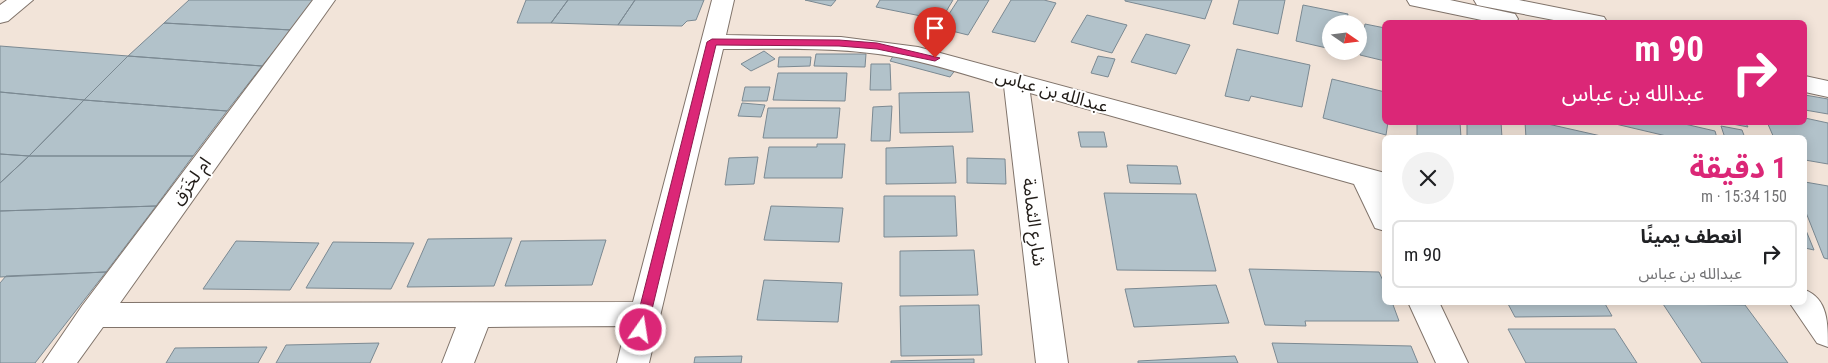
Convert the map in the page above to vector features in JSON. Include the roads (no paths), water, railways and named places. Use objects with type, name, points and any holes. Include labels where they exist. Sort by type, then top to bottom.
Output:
[{"type":"street","points":[[0,16],[22,0]]},
{"type":"street","name":"ام لخَرَق","points":[[59,363],[324,0]]},
{"type":"street","points":[[633,363],[723,0]]},
{"type":"street","points":[[1418,0],[1482,4],[1583,20]]},
{"type":"street","points":[[1482,4],[1517,20]]},
{"type":"street","name":"عبدالله بن عباس","points":[[712,42],[810,42],[877,46],[918,54],[1375,181]]},
{"type":"street","points":[[1807,65],[1828,70]]},
{"type":"street","name":"شارع الثمامة","points":[[1016,81],[1052,363]]},
{"type":"street","points":[[1807,84],[1828,89]]},
{"type":"street","points":[[1375,181],[1382,209]]},
{"type":"street","points":[[1807,293],[1828,299]]},
{"type":"street","points":[[1424,305],[1452,363]]},
{"type":"street","points":[[1806,305],[1828,334]]},
{"type":"street","points":[[458,363],[477,313]]},
{"type":"street","points":[[93,315],[644,314]]}]
